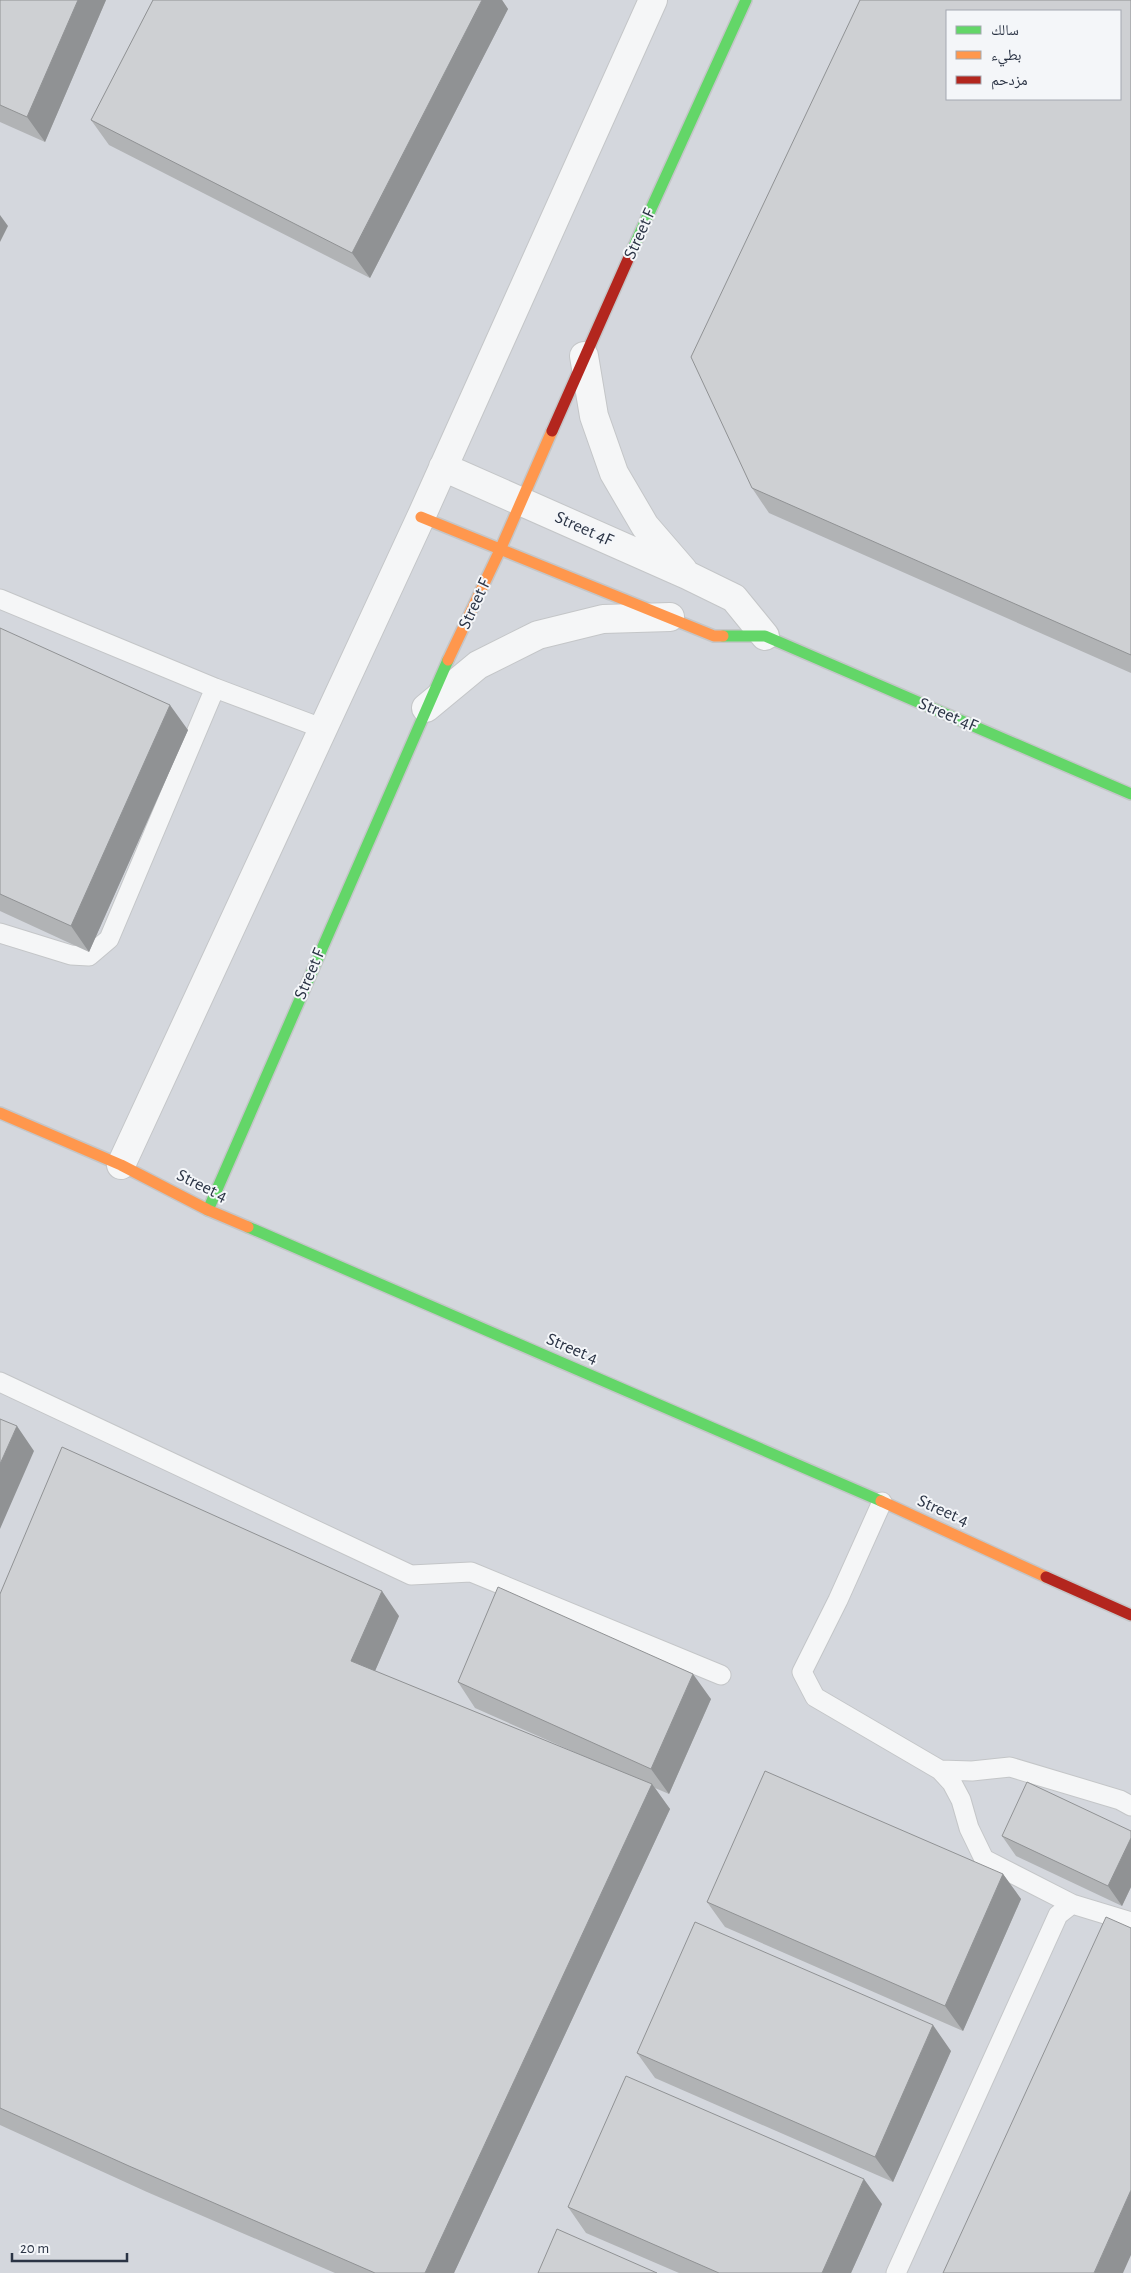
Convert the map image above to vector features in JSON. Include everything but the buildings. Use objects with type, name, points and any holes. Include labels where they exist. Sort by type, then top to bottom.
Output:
[{"type":"street","points":[[121,1165],[421,518],[653,0]]},
{"type":"street","name":"Street F","points":[[208,1210],[426,708],[500,550],[584,356],[746,0]]},
{"type":"street","points":[[584,356],[594,416],[614,473],[645,526],[687,575]]},
{"type":"street","name":"Street 4F","points":[[443,467],[687,575],[734,598],[765,636]]},
{"type":"street","name":"Street 4F","points":[[421,518],[714,636],[765,636],[1131,794]]},
{"type":"street","points":[[426,708],[478,665],[538,636],[603,619],[670,617]]},
{"type":"street","name":"Street 4","points":[[0,1114],[121,1165],[208,1210],[882,1502],[1131,1615]]},
{"type":"lane","points":[[0,599],[215,688],[324,729]]},
{"type":"lane","points":[[0,933],[71,954],[89,956],[109,939],[215,688]]},
{"type":"lane","points":[[0,1382],[411,1575],[471,1572],[721,1675]]},
{"type":"lane","points":[[882,1502],[838,1600],[802,1672],[815,1697],[940,1770],[952,1783],[961,1800],[969,1828],[984,1859],[1072,1904],[1131,1922]]},
{"type":"lane","points":[[940,1770],[972,1771],[1010,1768],[1120,1800],[1131,1806]]},
{"type":"lane","points":[[896,2273],[1058,1915],[1072,1904]]},
{"type":"shaded area","points":[[0,0],[1131,0],[1131,2273],[0,2273]]},
{"type":"traffic: fast","points":[[630,255],[746,0]]},
{"type":"traffic: fast","points":[[723,636],[765,636],[1131,794]]},
{"type":"traffic: fast","points":[[208,1210],[448,660]]},
{"type":"traffic: fast","points":[[248,1227],[881,1501]]},
{"type":"traffic: slow","points":[[448,660],[500,550],[552,431]]},
{"type":"traffic: slow","points":[[421,517],[714,636],[723,636]]},
{"type":"traffic: slow","points":[[0,1113],[121,1165],[208,1210],[248,1227]]},
{"type":"traffic: slow","points":[[881,1501],[1046,1577]]},
{"type":"traffic: jam","points":[[552,431],[630,255]]},
{"type":"traffic: jam","points":[[1046,1577],[1131,1615]]}]
